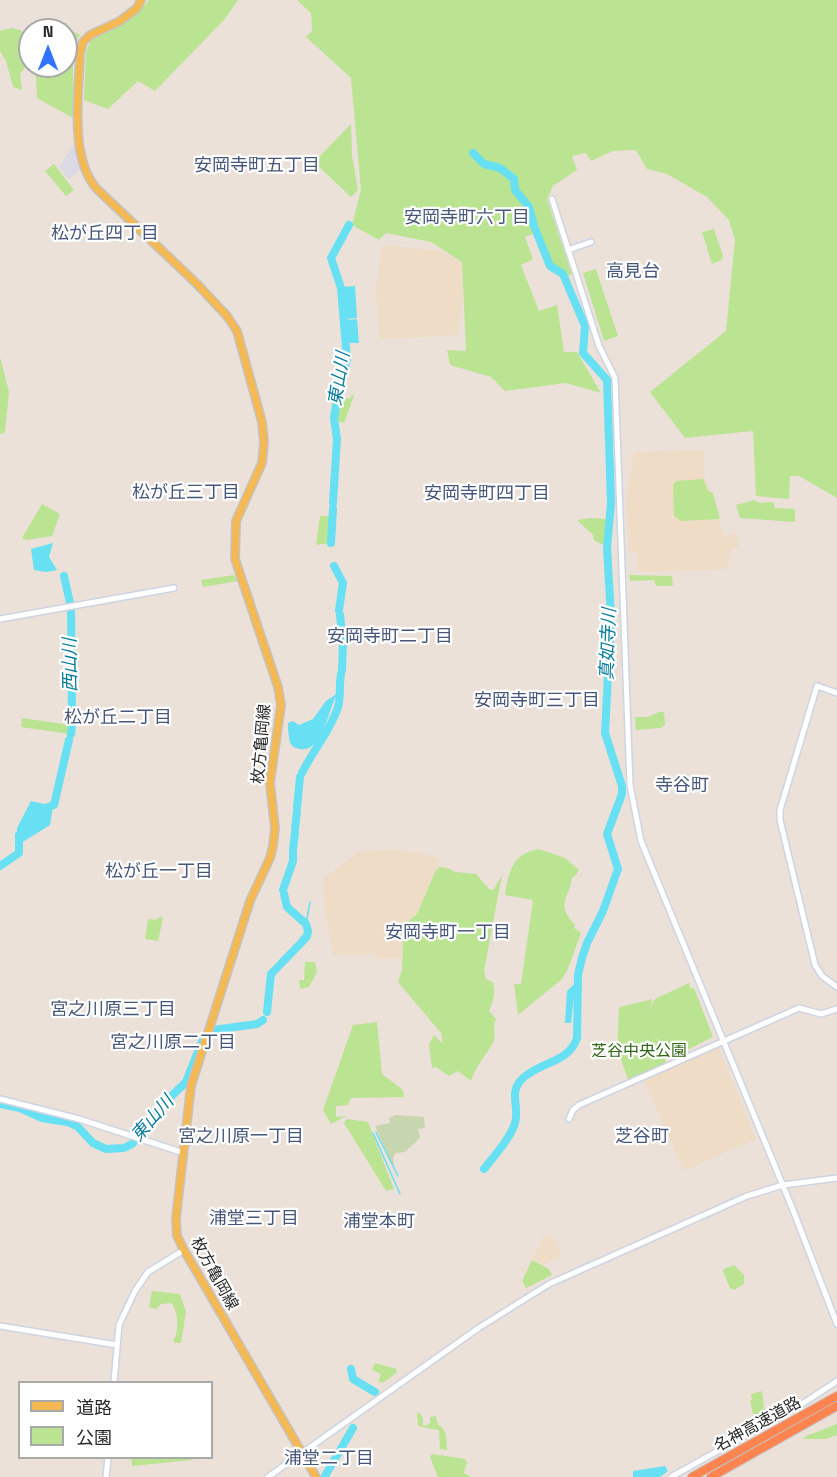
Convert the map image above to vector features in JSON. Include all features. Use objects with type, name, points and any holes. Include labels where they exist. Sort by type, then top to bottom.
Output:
[{"type":"highway","name":"名神高速道路","points":[[692,1477],[837,1396]]},
{"type":"highway","name":"名神高速道路","points":[[711,1477],[837,1406]]},
{"type":"main road","name":"枚方亀岡線","points":[[141,0],[136,8],[120,21],[90,35],[83,42],[80,53],[80,155],[89,181],[196,283],[227,316],[237,331],[262,422],[264,442],[262,463],[236,521],[235,560],[276,680],[280,705],[270,783],[275,828],[273,846],[270,858],[250,901],[191,1086],[176,1223],[177,1236],[316,1477]]},
{"type":"street","points":[[552,199],[599,346],[615,378],[630,785],[640,841],[783,1185],[837,1323]]},
{"type":"street","points":[[568,250],[591,242]]},
{"type":"street","points":[[0,619],[174,588]]},
{"type":"street","points":[[837,693],[817,686],[780,810],[780,820],[815,965],[822,976],[837,987]]},
{"type":"street","points":[[569,1119],[573,1110],[579,1105],[800,1008],[821,1014],[837,1009]]},
{"type":"street","points":[[0,1099],[79,1119],[183,1153]]},
{"type":"street","points":[[268,1477],[480,1327],[549,1284],[747,1196],[783,1185],[837,1178]]},
{"type":"street","points":[[114,1381],[119,1325],[143,1278],[156,1266],[184,1250]]},
{"type":"street","points":[[0,1326],[117,1345]]},
{"type":"street","points":[[671,1477],[802,1404],[837,1381]]},
{"type":"street","points":[[106,1477],[108,1459]]},
{"type":"shaded area","points":[[73,146],[76,146],[80,170],[69,180],[59,167]]},
{"type":"shaded area","points":[[382,245],[442,251],[462,263],[463,300],[458,335],[379,339],[376,288]]},
{"type":"shaded area","points":[[703,450],[705,480],[712,493],[724,536],[737,533],[739,549],[731,549],[727,569],[638,572],[638,552],[629,552],[626,501],[634,452]]},
{"type":"shaded area","points":[[396,850],[422,853],[440,859],[417,913],[406,922],[401,958],[379,959],[376,955],[333,955],[324,904],[323,879],[361,851]]},
{"type":"shaded area","points":[[717,1047],[756,1139],[686,1170],[683,1169],[644,1081]]},
{"type":"shaded area","points":[[544,1234],[554,1238],[562,1256],[543,1265],[533,1259]]},
{"type":"green space","points":[[149,0],[238,0],[224,20],[155,91],[138,81],[108,109],[84,100],[86,52],[91,40],[123,24]]},
{"type":"green space","points":[[297,0],[837,0],[837,498],[799,476],[790,476],[789,499],[756,496],[753,431],[685,438],[650,392],[726,331],[735,240],[729,220],[707,197],[667,174],[647,169],[636,150],[613,151],[591,161],[586,153],[572,156],[577,170],[553,186],[547,199],[572,274],[568,276],[552,264],[538,232],[525,237],[533,259],[521,265],[539,311],[557,305],[564,352],[577,352],[601,393],[566,383],[505,391],[491,377],[450,365],[447,350],[466,351],[462,262],[431,242],[386,233],[379,240],[352,225],[361,190],[351,78],[306,37],[312,31],[311,13]]},
{"type":"green space","points":[[11,28],[18,30],[18,78],[20,78],[22,90],[13,87],[6,61],[0,51],[0,31]]},
{"type":"green space","points":[[36,78],[73,78],[73,118],[37,98]]},
{"type":"green space","points":[[351,124],[352,155],[358,190],[351,197],[315,161]]},
{"type":"green space","points":[[54,164],[74,190],[66,196],[45,171]]},
{"type":"green space","points":[[714,229],[723,256],[722,260],[712,264],[702,232]]},
{"type":"green space","points":[[596,269],[618,336],[604,341],[583,273]]},
{"type":"green space","points":[[0,357],[9,392],[5,432],[0,434]]},
{"type":"green space","points":[[352,395],[354,396],[344,423],[336,421],[340,396],[350,399]]},
{"type":"green space","points":[[703,479],[708,491],[713,493],[720,519],[681,521],[674,516],[673,485],[676,481]]},
{"type":"green space","points":[[754,500],[760,503],[773,502],[775,508],[795,509],[795,522],[740,518],[736,505]]},
{"type":"green space","points":[[42,504],[60,514],[52,536],[26,540],[22,538]]},
{"type":"green space","points":[[320,516],[330,516],[329,543],[316,545]]},
{"type":"green space","points":[[606,519],[605,546],[594,540],[593,535],[577,520]]},
{"type":"green space","points":[[234,575],[238,581],[203,587],[201,580]]},
{"type":"green space","points":[[629,575],[672,576],[673,586],[656,586],[654,580],[630,581]]},
{"type":"green space","points":[[664,712],[665,725],[661,728],[636,730],[635,717],[648,717]]},
{"type":"green space","points":[[22,718],[70,725],[70,734],[21,727]]},
{"type":"green space","points":[[539,849],[565,858],[579,870],[572,878],[564,906],[575,925],[574,928],[581,933],[567,971],[561,980],[518,1015],[514,984],[521,984],[533,900],[505,895],[510,871],[517,859],[530,851]]},
{"type":"green space","points":[[439,867],[455,872],[476,874],[490,890],[494,889],[502,875],[484,971],[486,979],[493,982],[494,986],[494,997],[489,1011],[496,1019],[495,1037],[471,1081],[458,1071],[449,1076],[436,1067],[432,1068],[429,1044],[434,1035],[443,1044],[441,1033],[398,982],[402,970],[403,935],[406,923],[417,914]]},
{"type":"green space","points":[[163,918],[158,941],[145,939],[148,919],[156,920]]},
{"type":"green space","points":[[305,962],[315,962],[317,972],[309,987],[300,989],[299,980],[304,980]]},
{"type":"green space","name":"芝谷中央公園","points":[[689,983],[691,989],[694,988],[713,1037],[671,1058],[666,1055],[664,1047],[652,1033],[663,1048],[666,1064],[628,1079],[617,1049],[619,1008],[652,999],[650,1011],[653,1001],[657,998]]},
{"type":"green space","points":[[377,1022],[382,1074],[403,1090],[404,1097],[351,1098],[348,1105],[336,1106],[336,1117],[346,1116],[331,1124],[323,1110],[353,1025]]},
{"type":"green space","points":[[396,1115],[424,1117],[425,1128],[418,1129],[420,1138],[405,1152],[396,1153],[393,1166],[375,1126],[390,1123],[389,1118]]},
{"type":"green space","points":[[347,1119],[368,1122],[394,1189],[386,1191],[344,1123]]},
{"type":"green space","points":[[532,1260],[549,1269],[552,1275],[526,1288],[522,1281]]},
{"type":"green space","points":[[734,1265],[744,1275],[744,1284],[734,1290],[730,1288],[723,1271]]},
{"type":"green space","points":[[152,1291],[180,1294],[186,1312],[181,1343],[173,1341],[177,1332],[177,1322],[172,1303],[161,1304],[156,1309],[149,1307]]},
{"type":"green space","points":[[375,1363],[397,1369],[396,1373],[383,1383],[378,1381],[381,1374],[372,1370]]},
{"type":"green space","points":[[762,1391],[765,1415],[753,1414],[751,1394]]},
{"type":"green space","points":[[419,1412],[423,1418],[423,1425],[426,1426],[430,1423],[430,1417],[436,1416],[438,1425],[446,1434],[447,1450],[440,1449],[439,1430],[418,1426],[417,1414]]},
{"type":"green space","points":[[837,1424],[837,1435],[826,1439],[803,1439],[806,1436]]},
{"type":"green space","points":[[432,1454],[465,1459],[467,1462],[464,1473],[471,1477],[438,1477],[430,1457]]},
{"type":"green space","points":[[131,1459],[193,1460],[132,1466]]},
{"type":"water","points":[[355,286],[357,318],[346,319],[343,287]]},
{"type":"water","points":[[357,319],[359,343],[348,343],[346,320]]},
{"type":"water","points":[[53,543],[49,557],[57,570],[46,572],[34,570],[31,549]]},
{"type":"water","points":[[338,693],[319,738],[305,749],[293,746],[289,741],[288,723],[293,721],[299,725],[313,719],[326,701]]},
{"type":"water","points":[[31,801],[53,806],[50,825],[18,845],[17,828]]},
{"type":"water","points":[[575,985],[571,1023],[565,1023],[567,991]]},
{"type":"water","points":[[665,1466],[668,1471],[660,1477],[633,1477],[633,1471]]},
{"type":"waterway","name":"真如寺川","points":[[473,153],[484,164],[500,168],[514,179],[515,190],[529,207],[550,266],[563,274],[585,326],[583,353],[607,380],[611,503],[607,548],[611,617],[605,733],[622,786],[622,794],[607,834],[618,869],[603,911],[582,958],[578,975],[577,1038],[567,1053],[529,1073],[518,1084],[513,1129],[484,1169]]},
{"type":"waterway","name":"東山川","points":[[333,503],[337,439],[334,418],[339,387],[347,360],[341,288],[331,258],[349,225]]},
{"type":"waterway","name":"東山川","points":[[331,543],[333,509]]},
{"type":"waterway","name":"東山川","points":[[334,566],[343,583],[339,610]]},
{"type":"waterway","name":"西山川","points":[[64,576],[70,603]]},
{"type":"waterway","name":"西山川","points":[[71,611],[72,720]]},
{"type":"waterway","name":"東山川","points":[[340,615],[343,643],[342,670]]},
{"type":"waterway","name":"東山川","points":[[302,773],[335,716],[339,703],[341,674]]},
{"type":"waterway","name":"西山川","points":[[71,734],[72,726]]},
{"type":"waterway","name":"西山川","points":[[45,808],[54,805],[69,740]]},
{"type":"waterway","name":"東山川","points":[[297,807],[300,777]]},
{"type":"waterway","name":"東山川","points":[[295,829],[297,811]]},
{"type":"waterway","name":"東山川","points":[[293,850],[295,833]]},
{"type":"waterway","name":"西山川","points":[[0,866],[19,853],[19,835]]},
{"type":"waterway","name":"東山川","points":[[283,890],[293,861],[293,853]]},
{"type":"waterway","name":"東山川","points":[[267,1012],[271,974],[307,936],[308,931],[306,924],[287,907],[284,894]]},
{"type":"waterway","points":[[306,924],[310,902]]},
{"type":"waterway","name":"東山川","points":[[213,1030],[257,1024],[263,1020]]},
{"type":"waterway","name":"東山川","points":[[0,1104],[20,1108],[42,1118],[77,1126],[93,1143],[106,1149],[124,1148],[132,1144],[160,1107],[186,1082],[203,1039]]},
{"type":"waterway","points":[[376,1132],[398,1176]]},
{"type":"waterway","points":[[373,1133],[400,1194]]},
{"type":"waterway","name":"真如寺川","points":[[351,1369],[353,1379],[375,1392]]},
{"type":"waterway","name":"真如寺川","points":[[325,1476],[353,1428]]},
{"type":"district","name":"安岡寺町五丁目","points":[[257,166]]},
{"type":"district","name":"安岡寺町六丁目","points":[[467,218]]},
{"type":"district","name":"松が丘四丁目","points":[[105,234]]},
{"type":"district","name":"高見台","points":[[633,272]]},
{"type":"district","name":"松が丘三丁目","points":[[186,493]]},
{"type":"district","name":"安岡寺町四丁目","points":[[487,494]]},
{"type":"district","name":"安岡寺町二丁目","points":[[390,637]]},
{"type":"district","name":"安岡寺町三丁目","points":[[537,701]]},
{"type":"district","name":"松が丘二丁目","points":[[118,718]]},
{"type":"district","name":"寺谷町","points":[[682,786]]},
{"type":"district","name":"松が丘一丁目","points":[[159,872]]},
{"type":"district","name":"安岡寺町一丁目","points":[[448,933]]},
{"type":"district","name":"宮之川原三丁目","points":[[113,1010]]},
{"type":"district","name":"宮之川原二丁目","points":[[173,1043]]},
{"type":"district","name":"宮之川原一丁目","points":[[241,1137]]},
{"type":"district","name":"芝谷町","points":[[642,1137]]},
{"type":"district","name":"浦堂三丁目","points":[[254,1219]]},
{"type":"district","name":"浦堂本町","points":[[379,1222]]},
{"type":"district","name":"浦堂二丁目","points":[[329,1459]]}]
